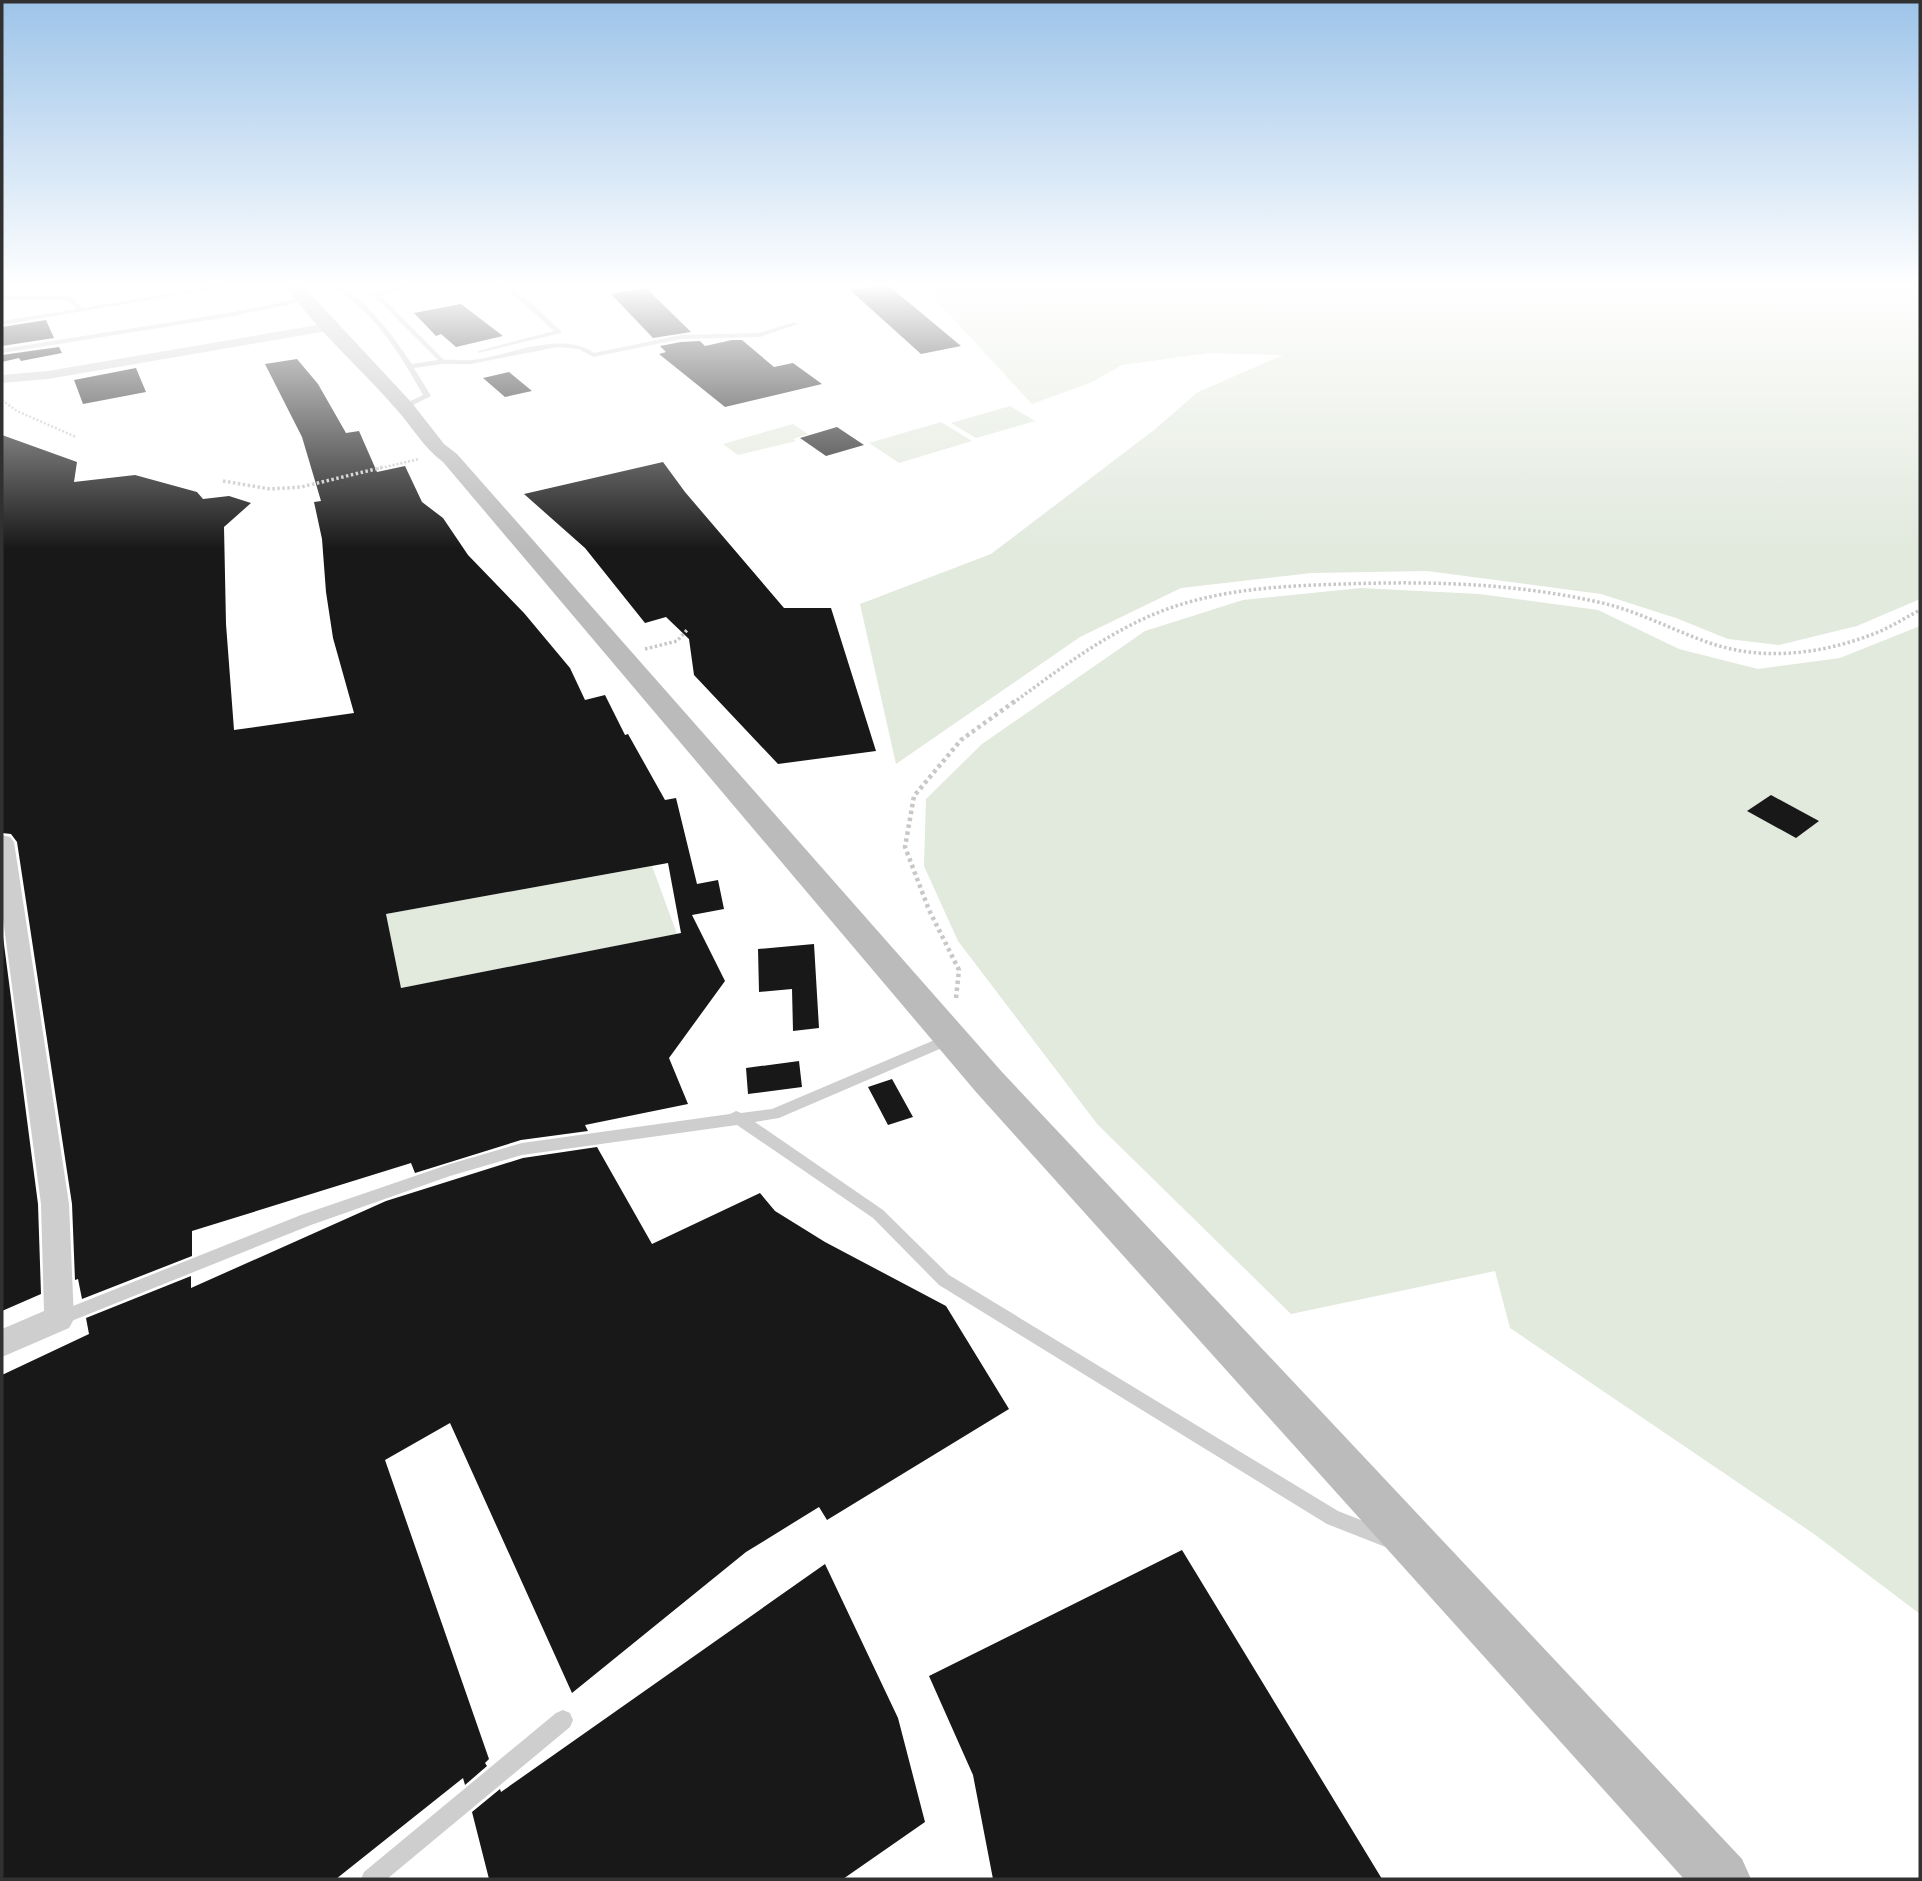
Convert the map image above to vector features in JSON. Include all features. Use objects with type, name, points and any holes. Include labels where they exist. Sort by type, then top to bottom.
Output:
[{"type":"main road","points":[[378,374],[443,453],[621,655],[989,1083],[1722,1879]]},
{"type":"street","points":[[2,379],[49,374]]},
{"type":"street","points":[[2,1343],[59,1319],[55,1204],[3,842]]},
{"type":"lane","points":[[405,407],[427,396],[415,374]]},
{"type":"lane","points":[[59,1319],[306,1220],[462,1166],[522,1149],[736,1117],[774,1114],[952,1037]]},
{"type":"lane","points":[[736,1117],[878,1214],[944,1280],[1333,1518],[1419,1550]]},
{"type":"lane","points":[[371,1879],[563,1720]]},
{"type":"path","points":[[2,400],[17,411],[76,437]]},
{"type":"path","points":[[223,481],[270,489],[300,487],[443,453]]},
{"type":"path","points":[[952,1037],[959,970],[929,910],[905,846],[914,796],[961,740],[1091,647],[1152,615],[1224,592],[1301,585],[1424,582],[1516,589],[1599,602],[1668,625],[1708,643],[1760,655],[1795,654],[1868,636],[1920,610]]},
{"type":"path","points":[[621,655],[677,640],[688,629]]},
{"type":"shaded area","points":[[1004,374],[1107,374],[1092,382],[1032,404]]},
{"type":"shaded area","points":[[1240,374],[1920,374],[1920,599],[1857,626],[1779,645],[1728,639],[1676,618],[1601,594],[1427,571],[1311,573],[1181,588],[1080,637],[896,764],[860,604],[991,554],[1154,430],[1198,392]]},
{"type":"shaded area","points":[[1010,406],[1035,421],[976,438],[951,423]]},
{"type":"shaded area","points":[[941,422],[972,441],[899,463],[869,443]]},
{"type":"shaded area","points":[[793,424],[808,434],[793,439],[796,441],[738,455],[723,444]]},
{"type":"shaded area","points":[[1361,588],[1479,594],[1598,610],[1679,649],[1758,669],[1840,658],[1920,626],[1920,1614],[1814,1534],[1510,1328],[1495,1271],[1291,1314],[1098,1125],[958,941],[924,866],[926,799],[982,744],[1145,631],[1243,600]]},
{"type":"shaded area","points":[[652,866],[677,934],[401,988],[386,914]]},
{"type":"building","points":[[106,374],[138,374],[146,392],[83,404],[74,380]]},
{"type":"building","points":[[270,374],[309,374],[346,433],[359,431],[377,472],[405,466],[422,502],[443,518],[468,555],[524,613],[570,668],[585,700],[605,695],[625,735],[628,734],[665,800],[676,798],[697,884],[718,880],[724,909],[692,915],[725,981],[669,1058],[688,1104],[585,1125],[588,1131],[521,1140],[415,1173],[411,1163],[192,1231],[192,1256],[82,1299],[78,1279],[75,1280],[72,1204],[17,842],[11,834],[2,833],[2,435],[77,462],[74,482],[135,475],[197,492],[203,499],[229,496],[251,503],[224,527],[226,624],[234,730],[354,713],[333,638],[322,539],[314,502],[321,501],[302,437]],"holes":[[[668,863],[681,933],[401,988],[386,914]]]},
{"type":"building","points":[[511,374],[532,391],[505,397],[483,378]]},
{"type":"building","points":[[684,374],[808,374],[822,384],[725,407]]},
{"type":"building","points":[[837,427],[864,445],[826,456],[800,438]]},
{"type":"building","points":[[663,462],[685,492],[784,608],[831,608],[876,751],[778,764],[694,675],[689,639],[666,617],[645,623],[585,548],[524,494]]},
{"type":"building","points":[[1771,795],[1819,821],[1796,838],[1747,811]]},
{"type":"building","points":[[2,929],[38,1204],[41,1294],[2,1311]]},
{"type":"building","points":[[814,944],[819,1028],[793,1031],[792,989],[759,992],[758,949]]},
{"type":"building","points":[[799,1061],[802,1087],[748,1094],[746,1068]]},
{"type":"building","points":[[892,1079],[913,1117],[888,1125],[868,1087]]},
{"type":"building","points":[[597,1147],[652,1244],[760,1193],[775,1211],[825,1242],[946,1306],[1009,1409],[827,1520],[819,1507],[746,1552],[572,1693],[450,1423],[385,1460],[489,1759],[485,1763],[487,1766],[465,1785],[463,1778],[336,1879],[2,1879],[2,1375],[89,1334],[86,1318],[191,1276],[191,1288],[386,1201],[523,1158]]},
{"type":"building","points":[[1182,1550],[1382,1879],[993,1879],[973,1775],[929,1676]]},
{"type":"building","points":[[825,1564],[898,1718],[925,1822],[843,1879],[489,1879],[472,1812],[500,1789],[501,1792]]}]
